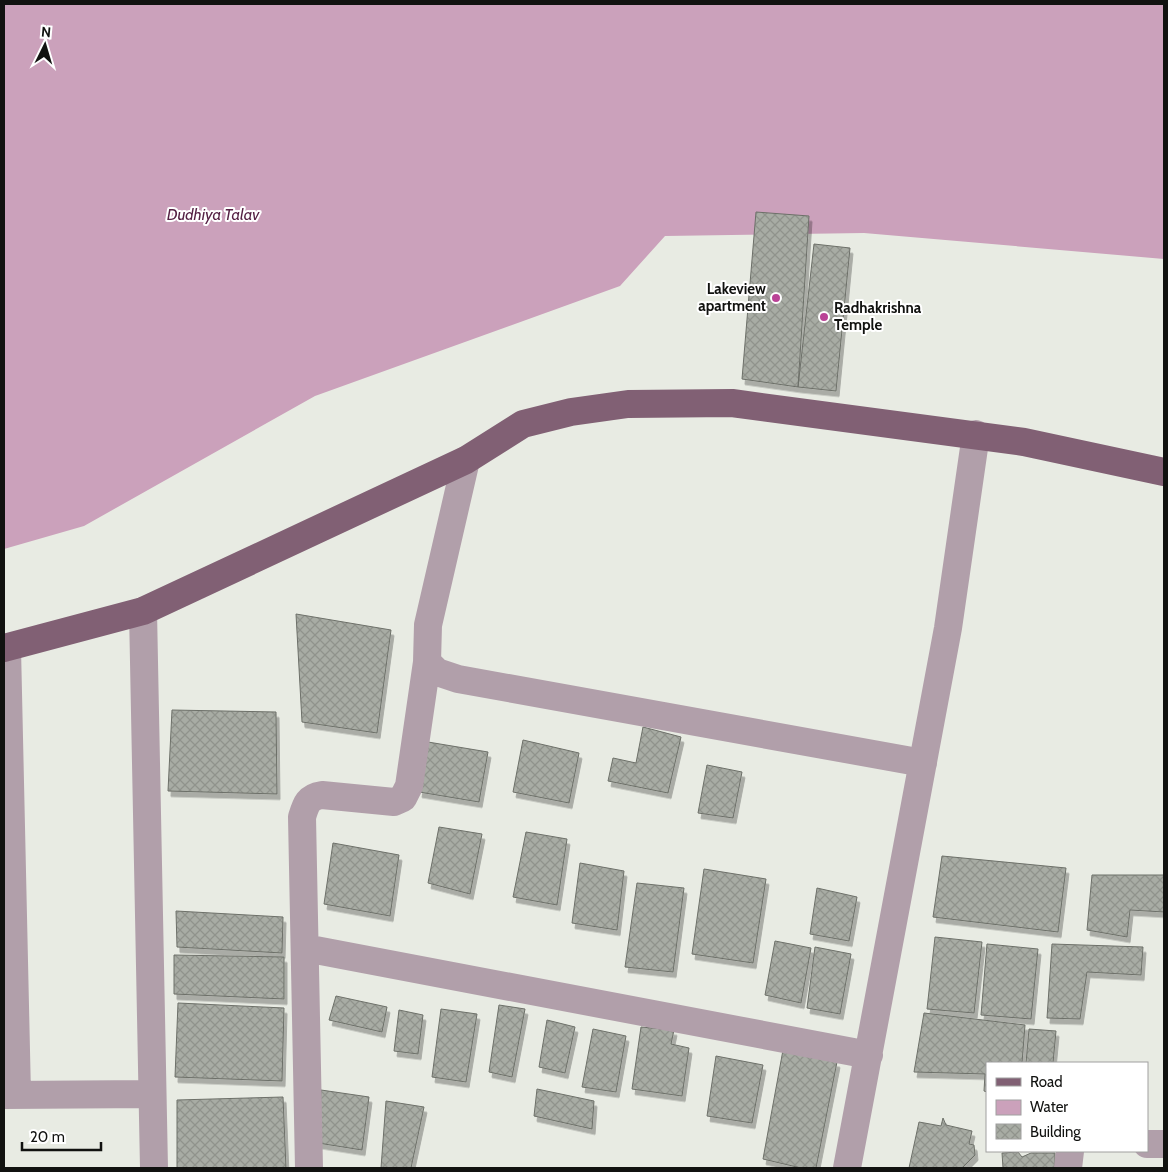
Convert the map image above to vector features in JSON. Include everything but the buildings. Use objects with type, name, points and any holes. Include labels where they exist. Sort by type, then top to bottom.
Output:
[{"type":"main road","points":[[5,648],[143,611],[466,460],[523,424],[571,412],[628,404],[732,403],[976,434],[1024,442],[1164,472]]},
{"type":"street","points":[[847,1168],[948,628],[976,434]]},
{"type":"street","points":[[309,1168],[302,817],[306,802],[313,796],[322,795],[394,802],[403,798],[409,786],[427,662],[428,625],[466,460]]},
{"type":"street","points":[[143,611],[154,1168]]},
{"type":"street","points":[[5,648],[11,1095],[152,1094]]},
{"type":"street","points":[[427,662],[437,672],[458,679],[923,763]]},
{"type":"street","points":[[305,948],[869,1055]]},
{"type":"street","points":[[1148,1144],[1164,1144]]},
{"type":"street","points":[[1068,1168],[1070,1152]]},
{"type":"water","name":"Dudhiya Talav","points":[[4,4],[1164,4],[1164,259],[864,233],[665,236],[620,286],[315,396],[84,526],[4,549]]},
{"type":"place","name":"Lakeview apartment","points":[[776,298]]},
{"type":"place","name":"Radhakrishna Temple","points":[[824,317]]}]
